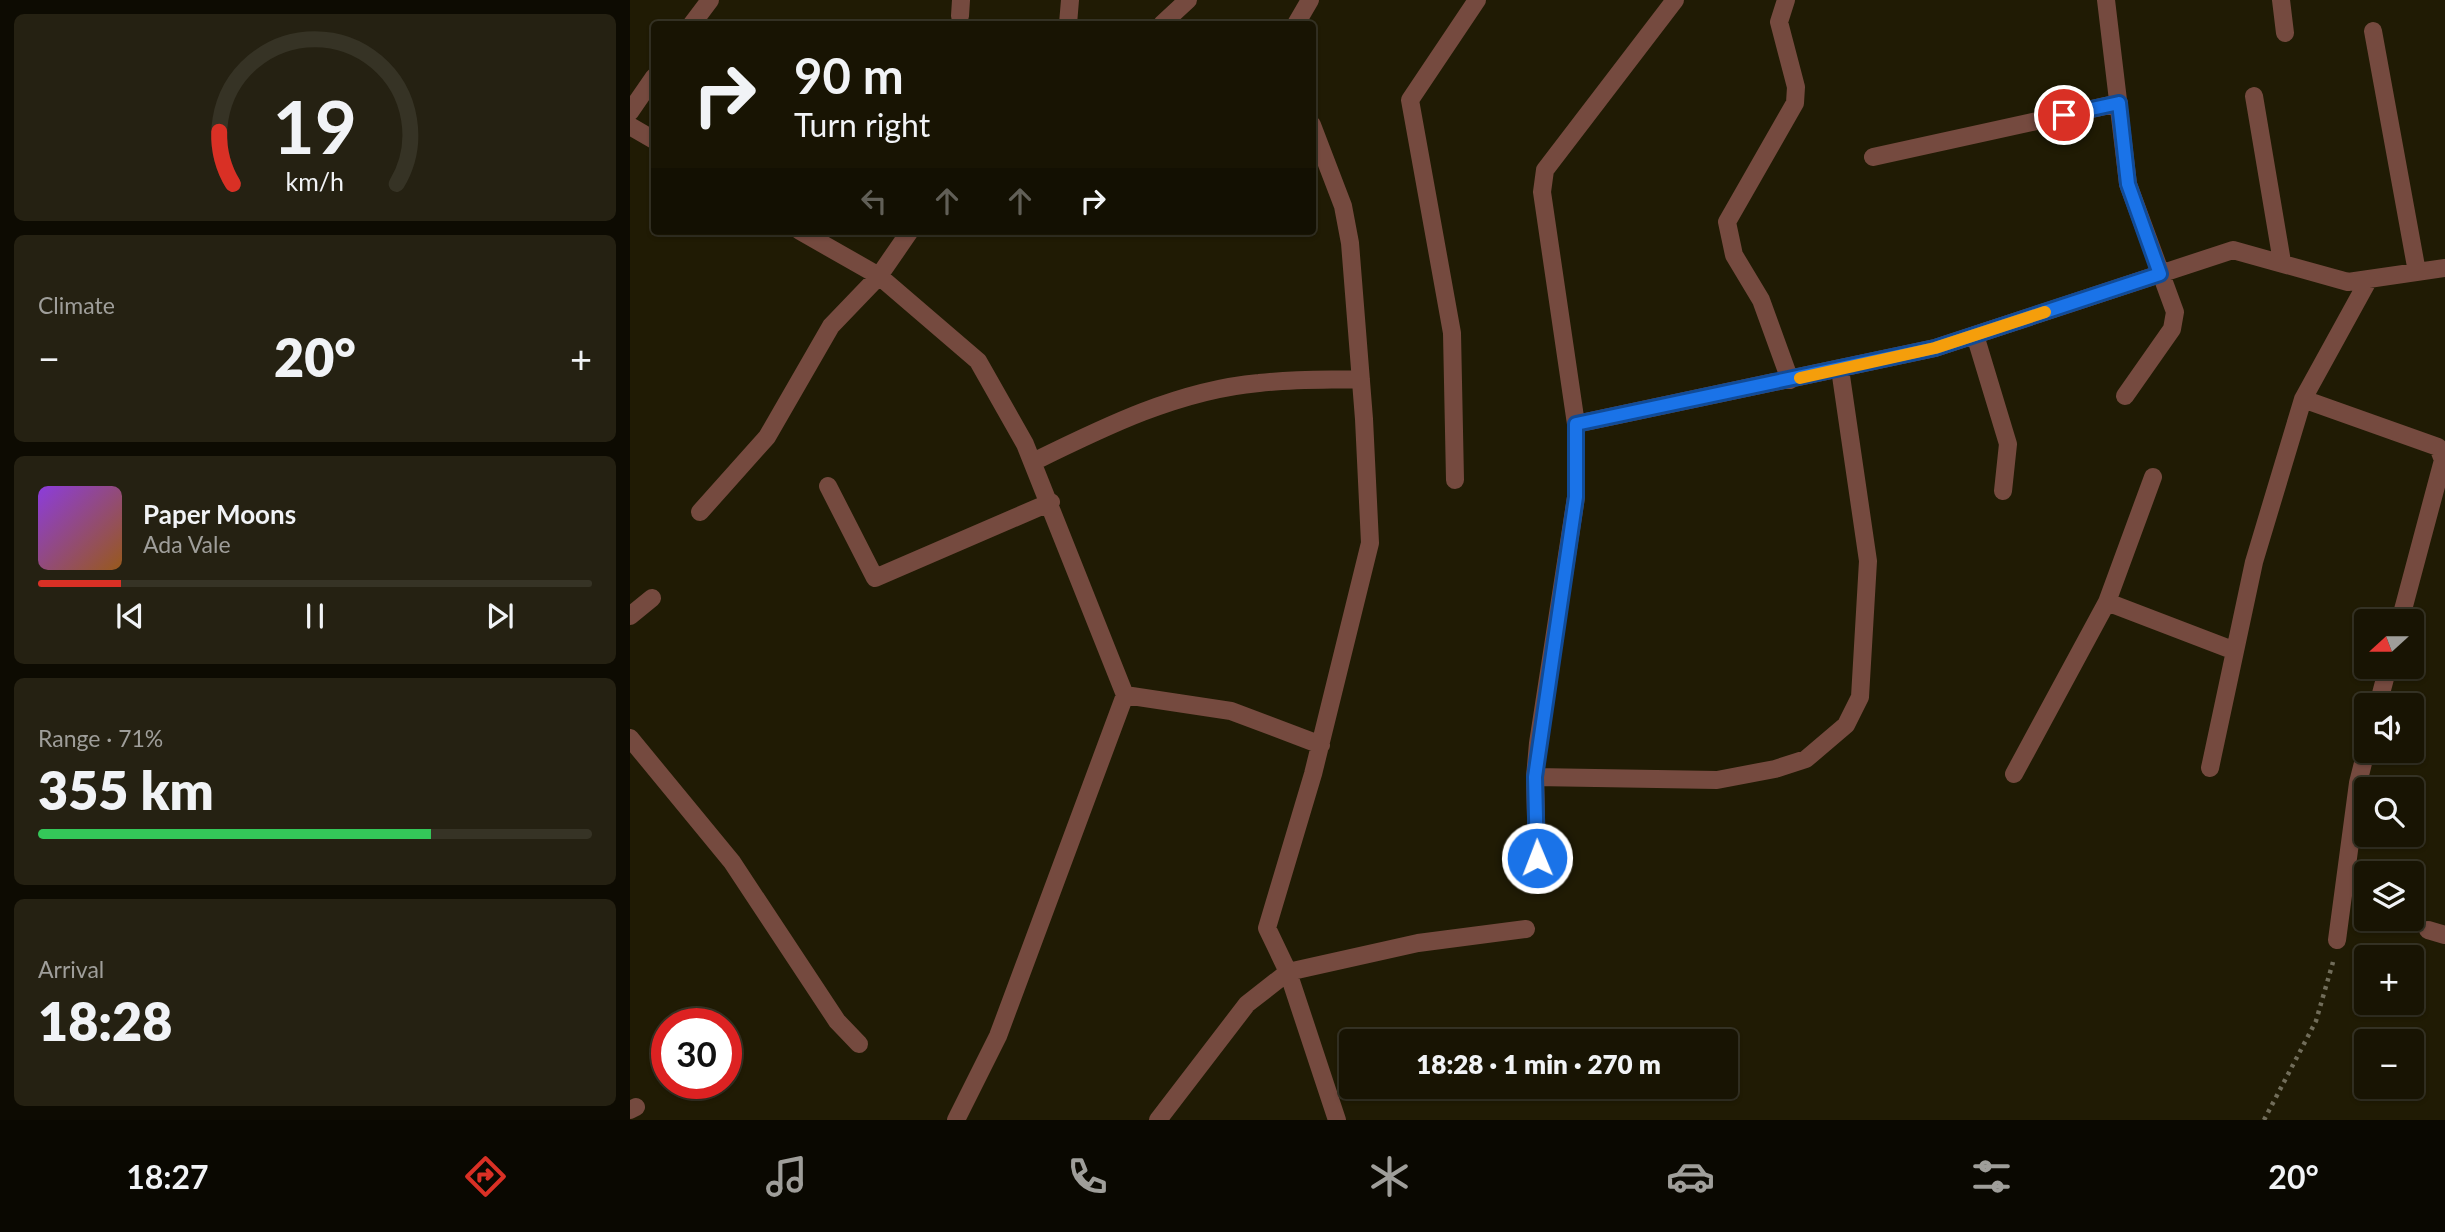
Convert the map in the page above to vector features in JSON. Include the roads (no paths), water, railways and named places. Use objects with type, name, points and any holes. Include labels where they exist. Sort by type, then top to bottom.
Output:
[{"type":"street","points":[[694,21],[710,0]]},
{"type":"street","points":[[1068,21],[1070,0]]},
{"type":"street","points":[[1165,21],[1188,0]]},
{"type":"street","points":[[1298,21],[1310,0]]},
{"type":"street","points":[[1455,480],[1452,333],[1410,100],[1477,0]]},
{"type":"street","points":[[1537,858],[1535,777],[1576,497],[1576,424],[1542,192],[1545,170],[1675,0]]},
{"type":"street","points":[[1786,0],[1779,22],[1796,87],[1795,103],[1727,222],[1734,255],[1761,300],[1790,380]]},
{"type":"street","points":[[2106,0],[2128,184],[2175,312],[2172,329],[2124,396]]},
{"type":"street","points":[[2281,0],[2285,33]]},
{"type":"street","points":[[2373,32],[2417,272]]},
{"type":"street","points":[[630,112],[651,81]]},
{"type":"street","points":[[2254,96],[2282,262]]},
{"type":"street","points":[[1873,157],[2119,103]]},
{"type":"street","points":[[630,126],[651,138]]},
{"type":"street","points":[[1316,135],[1343,206],[1350,243],[1370,543],[1321,745],[1267,928],[1285,966],[1337,1120]]},
{"type":"street","points":[[807,235],[879,276],[978,362],[1033,462],[1051,502],[1125,695],[998,1036],[956,1120]]},
{"type":"street","points":[[700,513],[767,437],[831,326],[879,276],[907,235]]},
{"type":"street","points":[[1576,424],[1935,348],[2233,250],[2348,282],[2445,268]]},
{"type":"street","points":[[2210,768],[2254,562],[2303,399],[2369,279]]},
{"type":"street","points":[[1975,335],[2008,444],[2003,491]]},
{"type":"street","points":[[1535,777],[1717,780],[1775,769],[1806,759],[1846,725],[1860,697],[1868,561],[1840,369]]},
{"type":"street","points":[[1033,462],[1121,421],[1166,404],[1221,390],[1258,383],[1361,379]]},
{"type":"street","points":[[2303,399],[2438,447],[2443,460],[2403,609]]},
{"type":"street","points":[[2014,774],[2107,603],[2153,477]]},
{"type":"street","points":[[828,486],[875,578],[1051,502]]},
{"type":"street","points":[[630,617],[652,598]]},
{"type":"street","points":[[2107,603],[2235,651]]},
{"type":"street","points":[[1125,695],[1231,711],[1321,745]]},
{"type":"street","points":[[630,738],[732,862],[836,1021],[859,1044]]},
{"type":"street","points":[[2337,940],[2363,763]]},
{"type":"street","points":[[1158,1120],[1247,1004],[1285,966],[1418,943],[1526,929]]}]
